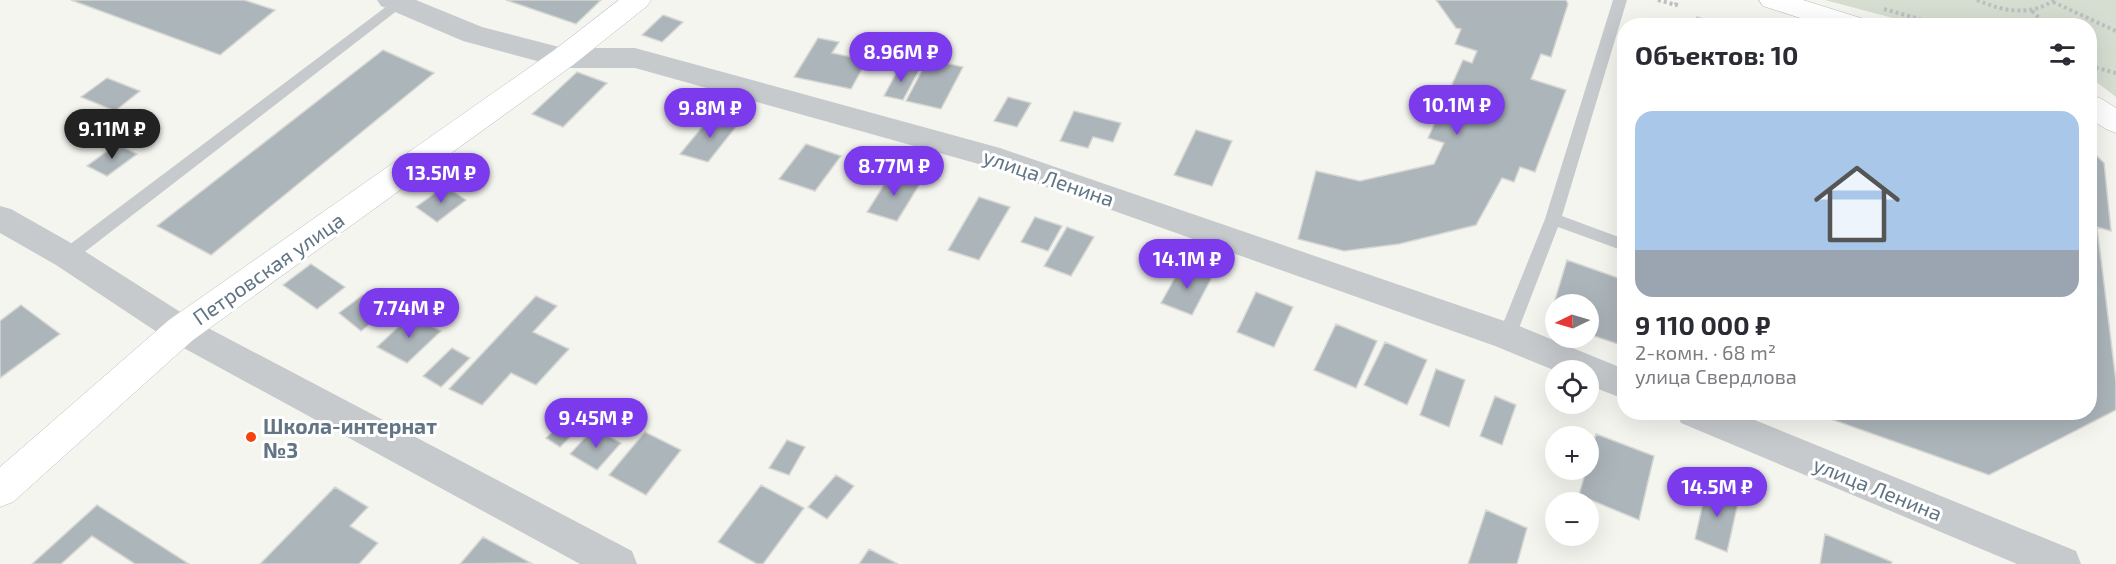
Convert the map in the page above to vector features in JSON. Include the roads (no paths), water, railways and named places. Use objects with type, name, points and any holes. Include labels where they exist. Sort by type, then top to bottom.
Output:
[{"type":"main road","name":"Петровская улица","points":[[0,490],[181,330],[563,58],[637,0]]},
{"type":"main road","points":[[1773,0],[1866,16]]},
{"type":"main road","points":[[2097,110],[2116,122]]},
{"type":"street","name":"улица Ленина","points":[[396,1],[473,34],[563,58],[635,58],[1000,159],[1507,336],[1617,381]]},
{"type":"street","points":[[0,218],[67,256],[181,330],[618,564]]},
{"type":"street","name":"улица Ленина","points":[[1713,420],[2062,564]]},
{"type":"lane","points":[[1507,336],[1553,219],[1620,0]]},
{"type":"lane","points":[[67,256],[396,1]]},
{"type":"lane","points":[[1553,219],[1617,242]]},
{"type":"place","name":"Школа-интернат №3","points":[[251,437]]}]
